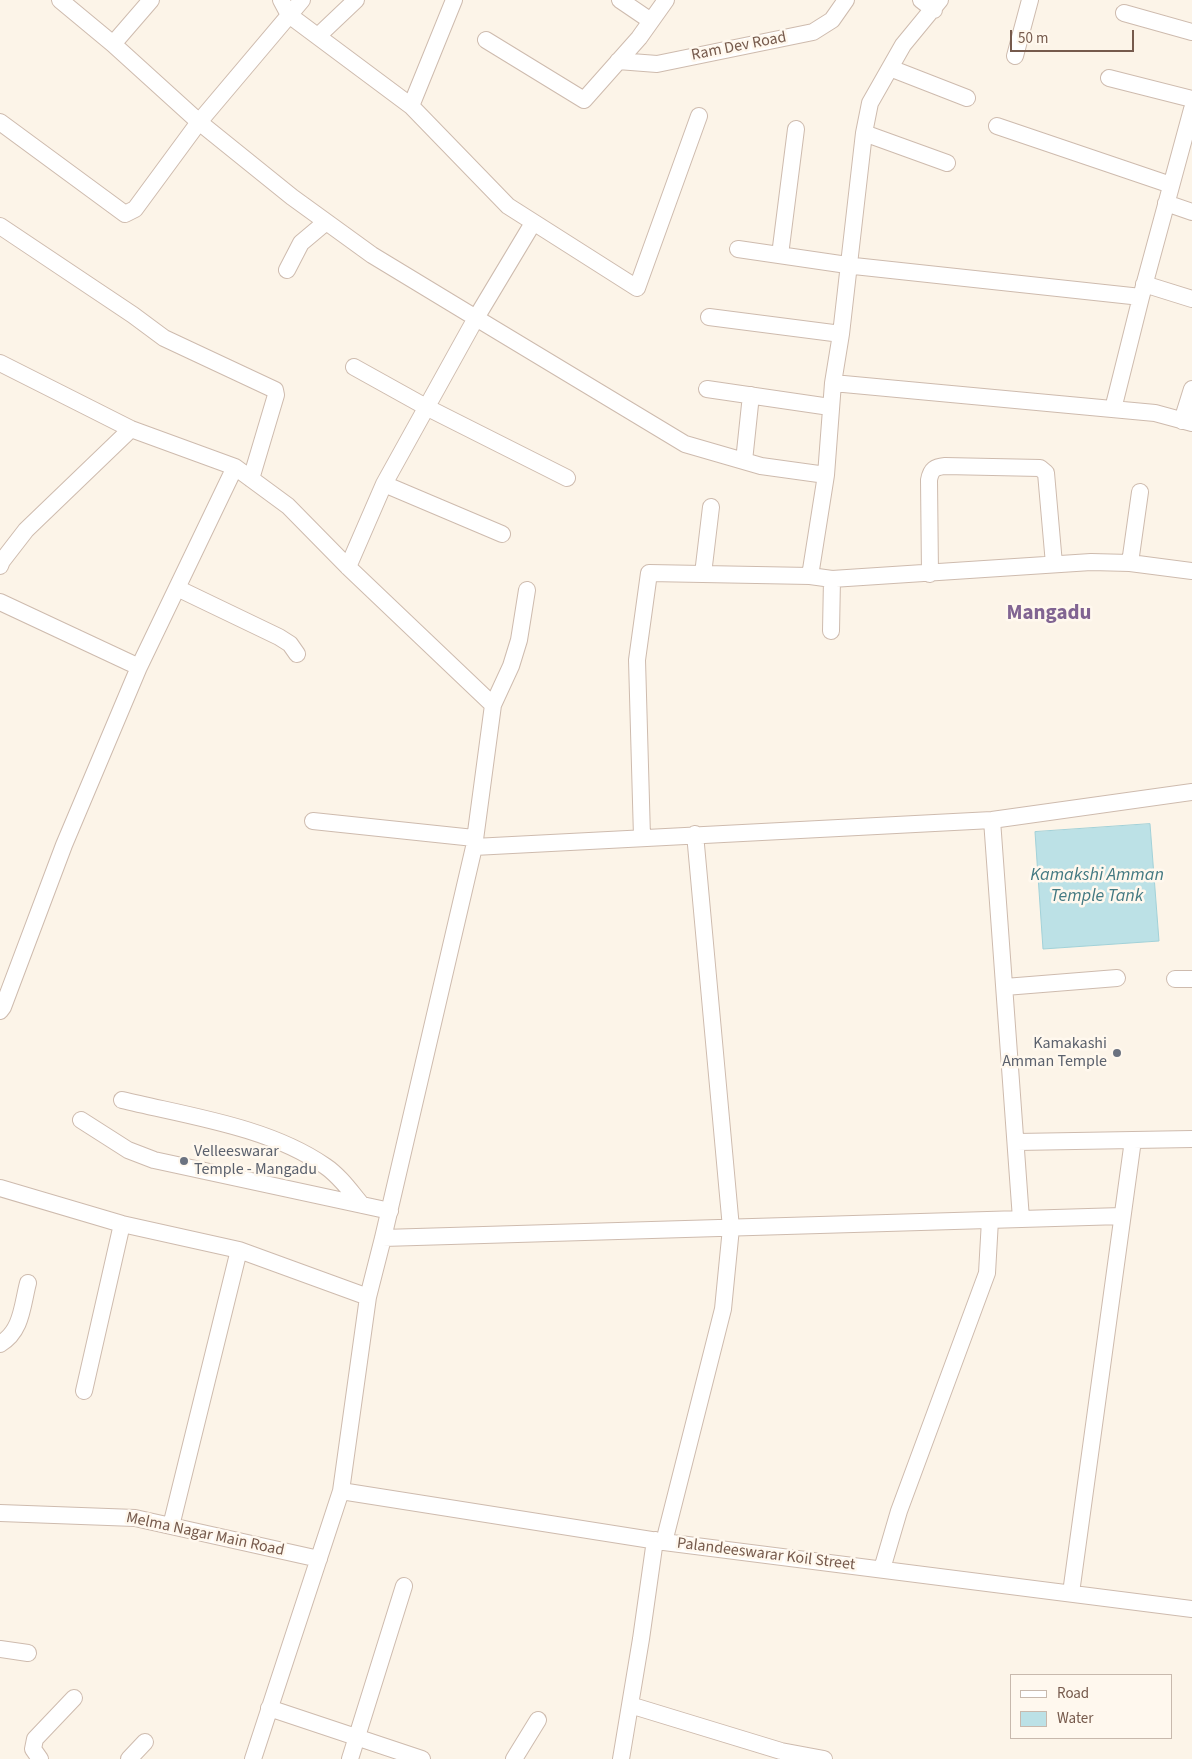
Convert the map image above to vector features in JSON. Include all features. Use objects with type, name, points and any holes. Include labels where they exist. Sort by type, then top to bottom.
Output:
[{"type":"street","points":[[60,0],[113,44],[199,122],[292,197],[372,255],[685,444],[761,466],[826,474]]},
{"type":"street","points":[[113,44],[150,0]]},
{"type":"street","points":[[282,0],[289,15],[411,106],[508,206],[637,288],[699,116]]},
{"type":"street","points":[[0,122],[125,214],[136,209],[199,122],[302,0]]},
{"type":"street","points":[[318,36],[356,0]]},
{"type":"street","points":[[411,106],[454,0]]},
{"type":"street","points":[[620,0],[651,21]]},
{"type":"street","points":[[486,40],[584,100],[651,21],[666,0]]},
{"type":"street","name":"Ram Dev Road","points":[[618,61],[657,64],[813,32],[832,20],[846,0]]},
{"type":"street","points":[[1015,56],[1030,0]]},
{"type":"street","points":[[810,576],[826,474],[830,407],[841,334],[864,133],[870,103],[903,45],[932,3]]},
{"type":"street","points":[[1124,12],[1192,32]]},
{"type":"street","points":[[890,68],[967,98]]},
{"type":"street","points":[[1110,78],[1192,100]]},
{"type":"street","points":[[1113,409],[1142,290],[1191,114]]},
{"type":"street","points":[[998,126],[1171,185]]},
{"type":"street","points":[[780,255],[796,129]]},
{"type":"street","points":[[864,133],[947,163]]},
{"type":"street","points":[[1166,203],[1192,212]]},
{"type":"street","points":[[287,270],[301,243],[326,222]]},
{"type":"street","points":[[348,568],[384,484],[476,318],[533,223]]},
{"type":"street","points":[[0,226],[133,315],[164,338],[275,390],[276,394],[251,479]]},
{"type":"street","points":[[738,250],[849,265],[1142,290],[1192,299]]},
{"type":"street","points":[[709,317],[841,334]]},
{"type":"street","points":[[0,364],[131,429],[235,467],[288,506],[348,568],[493,705]]},
{"type":"street","points":[[354,367],[426,407],[567,478]]},
{"type":"street","points":[[833,383],[1155,413],[1187,422],[1192,389]]},
{"type":"street","points":[[707,388],[830,407]]},
{"type":"street","points":[[744,461],[751,395]]},
{"type":"street","points":[[0,566],[26,530],[131,429]]},
{"type":"street","points":[[930,574],[930,472],[936,467],[945,466],[1040,468],[1046,473],[1054,564]]},
{"type":"street","points":[[0,1011],[64,845],[138,667],[235,467]]},
{"type":"street","points":[[384,484],[502,534]]},
{"type":"street","points":[[1130,563],[1140,492]]},
{"type":"street","points":[[703,574],[710,507]]},
{"type":"street","points":[[642,837],[637,660],[649,573],[810,576],[832,580],[1091,562],[1130,563],[1192,572]]},
{"type":"street","points":[[831,631],[832,580]]},
{"type":"street","points":[[177,588],[279,637],[290,644],[296,654]]},
{"type":"street","points":[[252,1759],[341,1491],[368,1297],[390,1210],[474,843],[493,705],[511,666],[519,640],[527,590]]},
{"type":"street","points":[[0,602],[138,667]]},
{"type":"street","points":[[313,821],[474,843],[992,820],[1192,792]]},
{"type":"street","points":[[992,820],[1017,1142],[1021,1219]]},
{"type":"street","points":[[621,1759],[659,1541],[723,1309],[731,1228],[695,834]]},
{"type":"street","points":[[1005,987],[1117,978]]},
{"type":"street","points":[[1175,979],[1192,979]]},
{"type":"street","points":[[122,1100],[232,1126],[271,1138],[302,1152],[327,1167],[362,1205]]},
{"type":"street","points":[[81,1120],[128,1150],[154,1160],[390,1210]]},
{"type":"street","points":[[1017,1142],[1192,1139]]},
{"type":"street","points":[[1071,1593],[1133,1140]]},
{"type":"street","points":[[0,1188],[122,1224],[239,1250],[368,1297]]},
{"type":"street","points":[[383,1238],[1122,1216]]},
{"type":"street","points":[[882,1569],[899,1512],[987,1273],[990,1220]]},
{"type":"street","points":[[84,1391],[122,1224]]},
{"type":"street","points":[[172,1526],[239,1250]]},
{"type":"street","points":[[0,1344],[10,1338],[17,1328],[28,1283]]},
{"type":"street","name":"Palandeeswarar Koil Street","points":[[341,1491],[659,1541],[1192,1609]]},
{"type":"street","name":"Melma Nagar Main Road","points":[[0,1513],[135,1518],[319,1559]]},
{"type":"street","points":[[350,1759],[404,1586]]},
{"type":"street","points":[[0,1649],[28,1653]]},
{"type":"street","points":[[40,1759],[34,1749],[36,1739],[74,1698]]},
{"type":"street","points":[[630,1705],[781,1751],[824,1759]]},
{"type":"street","points":[[269,1708],[422,1759]]},
{"type":"street","points":[[514,1759],[538,1720]]},
{"type":"street","points":[[129,1759],[145,1742]]},
{"type":"water","name":"Kamakshi Amman Temple Tank","points":[[1150,824],[1159,941],[1043,949],[1035,832]]},
{"type":"place","name":"Kamakashi Amman Temple","points":[[1117,1053]]},
{"type":"place","name":"Velleeswarar Temple - Mangadu","points":[[184,1161]]},
{"type":"district","name":"Mangadu","points":[[1049,614]]}]
